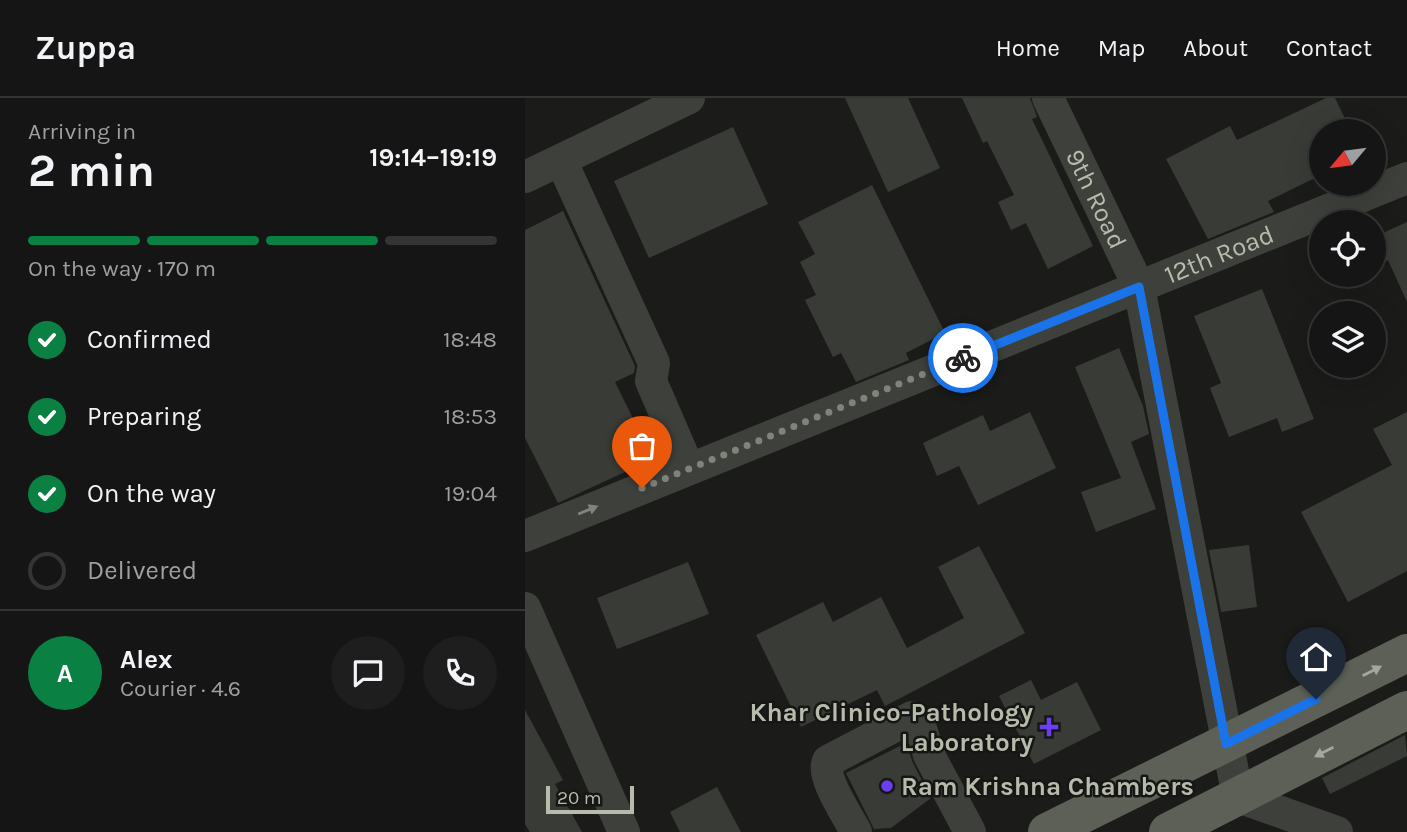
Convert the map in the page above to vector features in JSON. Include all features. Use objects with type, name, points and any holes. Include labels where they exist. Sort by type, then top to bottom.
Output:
[{"type":"main road","points":[[1047,832],[1407,653]]},
{"type":"main road","points":[[1168,832],[1407,710]]},
{"type":"street","points":[[525,177],[689,98]]},
{"type":"street","name":"9th Road","points":[[1048,98],[1139,287],[1238,797]]},
{"type":"street","points":[[561,160],[654,363],[651,381],[689,469]]},
{"type":"street","name":"12th Road","points":[[525,536],[1407,178]]},
{"type":"street","points":[[525,608],[624,832]]},
{"type":"street","points":[[856,832],[827,776],[825,765],[912,717],[920,724],[929,755],[970,832]]},
{"type":"street","points":[[1238,797],[1337,832]]},
{"type":"building","points":[[845,98],[908,98],[940,168],[888,192]]},
{"type":"building","points":[[962,98],[1030,98],[1037,117],[1032,119],[1093,246],[1048,269],[1026,223],[1011,230],[998,202],[1014,195],[987,141],[983,143]]},
{"type":"building","points":[[1326,98],[1335,98],[1345,119],[1309,119],[1309,181],[1268,201],[1274,212],[1208,239],[1166,159],[1230,126],[1237,140]]},
{"type":"building","points":[[733,127],[768,204],[649,258],[614,181]]},
{"type":"building","points":[[872,185],[945,333],[906,353],[909,360],[856,382],[841,353],[833,357],[805,300],[816,295],[800,262],[815,254],[798,222]]},
{"type":"building","points":[[563,211],[635,366],[634,373],[615,382],[653,459],[558,503],[525,438],[525,230]]},
{"type":"building","points":[[1407,222],[1407,302],[1388,260],[1386,261],[1386,232]]},
{"type":"building","points":[[1262,289],[1314,419],[1282,432],[1277,418],[1229,437],[1210,388],[1221,383],[1194,316]]},
{"type":"building","points":[[1119,348],[1143,406],[1149,434],[1131,442],[1156,509],[1096,532],[1081,492],[1121,478],[1075,367]]},
{"type":"building","points":[[1030,412],[1056,468],[978,505],[959,466],[937,476],[923,443],[983,415],[990,431]]},
{"type":"building","points":[[1407,412],[1407,571],[1348,602],[1301,512],[1392,465],[1373,429]]},
{"type":"building","points":[[1249,545],[1257,607],[1221,612],[1209,550]]},
{"type":"building","points":[[979,546],[1025,633],[885,706],[877,690],[801,727],[756,635],[823,602],[833,622],[881,597],[907,648],[964,618],[938,567]]},
{"type":"building","points":[[688,562],[709,614],[617,649],[597,598]]},
{"type":"building","points":[[1031,680],[1041,700],[1077,682],[1101,730],[1034,764],[999,696]]},
{"type":"building","points":[[525,710],[563,780],[555,784],[582,832],[530,832],[525,824]]},
{"type":"building","points":[[1405,735],[1407,756],[1330,794],[1322,778]]},
{"type":"building","name":"Ram Krishna Chambers","points":[[906,743],[931,798],[891,828],[874,829],[846,773]]},
{"type":"building","points":[[717,787],[741,832],[680,832],[670,812]]},
{"type":"way so far","points":[[642,488],[963,358]]},
{"type":"place","name":"Khar Clinico-Pathology Laboratory","points":[[1049,727]]},
{"type":"place","name":"Ram Krishna Chambers","points":[[887,786]]},
{"type":"route","points":[[963,358],[1139,287],[1226,744],[1316,699]]}]
